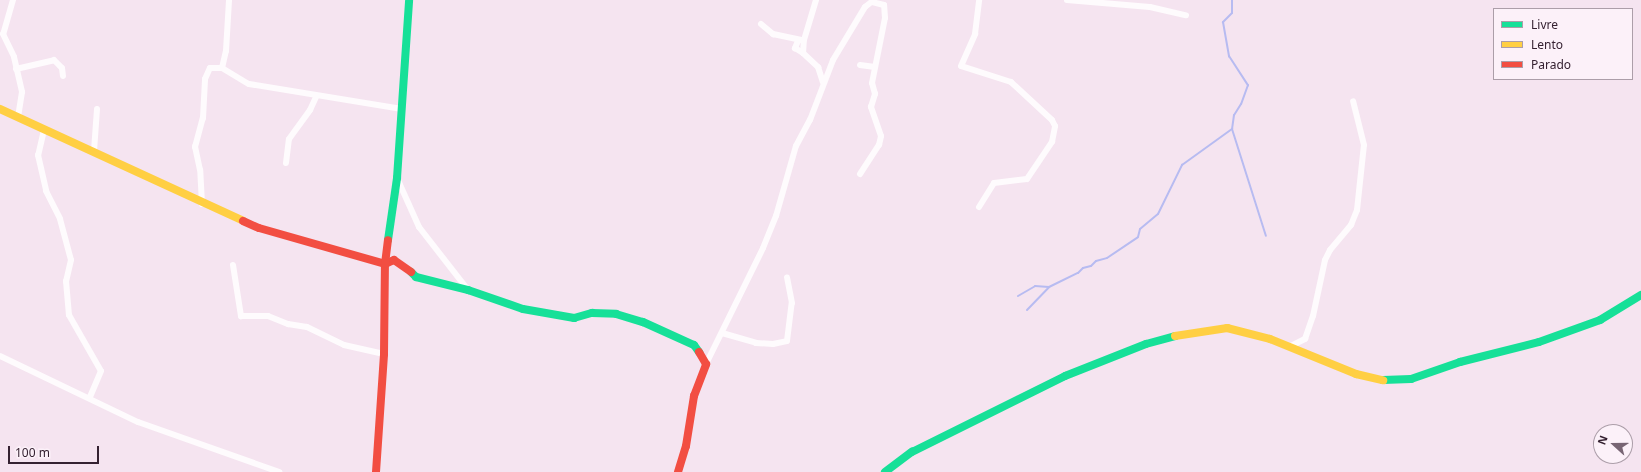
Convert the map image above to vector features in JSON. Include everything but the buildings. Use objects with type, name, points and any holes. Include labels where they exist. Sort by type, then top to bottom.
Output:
[{"type":"street","points":[[13,0],[1,33],[11,49],[22,92],[18,118]]},
{"type":"street","points":[[222,68],[226,51],[229,0]]},
{"type":"street","points":[[376,472],[384,354],[385,264],[397,178],[409,0]]},
{"type":"street","points":[[816,0],[801,40],[795,48],[803,53],[820,70],[824,86]]},
{"type":"street","points":[[979,0],[975,34],[961,66],[1011,82],[1052,120],[1055,126],[1052,142],[1027,178],[994,183],[979,206]]},
{"type":"street","points":[[1067,0],[1150,7],[1186,15]]},
{"type":"street","points":[[678,472],[686,446],[694,396],[706,364],[763,248],[776,216],[796,146],[824,86],[833,60],[865,7],[873,1],[884,3],[885,18],[872,83],[875,94],[871,112],[881,136],[879,145],[860,174]]},
{"type":"street","points":[[761,24],[773,34],[801,40]]},
{"type":"street","points":[[16,69],[54,60],[62,68],[63,76]]},
{"type":"street","points":[[860,65],[875,67]]},
{"type":"street","points":[[202,204],[200,170],[195,146],[202,118],[206,74],[210,68],[222,68],[249,84],[402,109]]},
{"type":"street","points":[[286,163],[289,139],[310,110],[316,96]]},
{"type":"street","points":[[1291,346],[1305,339],[1313,316],[1325,260],[1330,250],[1351,226],[1357,210],[1364,145],[1353,101]]},
{"type":"street","points":[[94,151],[97,108]]},
{"type":"street","points":[[0,109],[44,130],[94,151],[202,204],[259,228],[385,264],[394,260],[403,264],[416,277],[468,290],[519,308],[571,318],[599,313],[616,314],[636,320],[694,345],[706,364]]},
{"type":"street","points":[[44,130],[38,155],[46,191],[60,219],[71,260],[66,294],[69,314],[101,371],[90,397]]},
{"type":"street","points":[[397,178],[419,227],[468,290]]},
{"type":"street","points":[[233,265],[240,316],[268,316],[288,324],[307,327],[344,345],[384,354]]},
{"type":"street","points":[[722,333],[756,343],[773,344],[787,341],[792,303],[787,277]]},
{"type":"street","points":[[885,472],[912,452],[1007,404],[1106,358],[1146,344],[1211,328],[1227,328],[1291,346],[1356,374],[1385,380],[1411,379],[1460,362],[1539,342],[1600,320],[1641,295]]},
{"type":"street","points":[[0,356],[90,397],[138,422],[279,472]]},
{"type":"waterway","points":[[1232,0],[1232,13],[1223,22],[1229,56],[1248,85],[1241,104],[1234,115],[1232,129],[1266,236]]},
{"type":"waterway","points":[[1027,310],[1049,287],[1078,273],[1083,268],[1091,266],[1096,261],[1107,258],[1138,237],[1140,229],[1158,214],[1182,165],[1232,129]]},
{"type":"waterway","points":[[1018,296],[1035,286],[1049,287]]},
{"type":"traffic: fast","points":[[388,240],[397,178],[409,0]]},
{"type":"traffic: fast","points":[[411,272],[416,277],[468,290],[523,309],[574,318],[592,313],[616,314],[643,322],[694,345],[699,352]]},
{"type":"traffic: fast","points":[[1383,380],[1411,379],[1460,362],[1539,342],[1600,320],[1641,295]]},
{"type":"traffic: fast","points":[[885,472],[912,452],[1065,376],[1146,344],[1175,336]]},
{"type":"traffic: slow","points":[[0,109],[243,221]]},
{"type":"traffic: slow","points":[[1175,336],[1227,328],[1270,339],[1356,374],[1383,380]]},
{"type":"traffic: jam","points":[[243,221],[259,228],[385,264],[394,260],[411,272]]},
{"type":"traffic: jam","points":[[376,472],[384,354],[385,264],[388,240]]},
{"type":"traffic: jam","points":[[678,472],[686,446],[694,396],[706,364],[699,352]]}]
